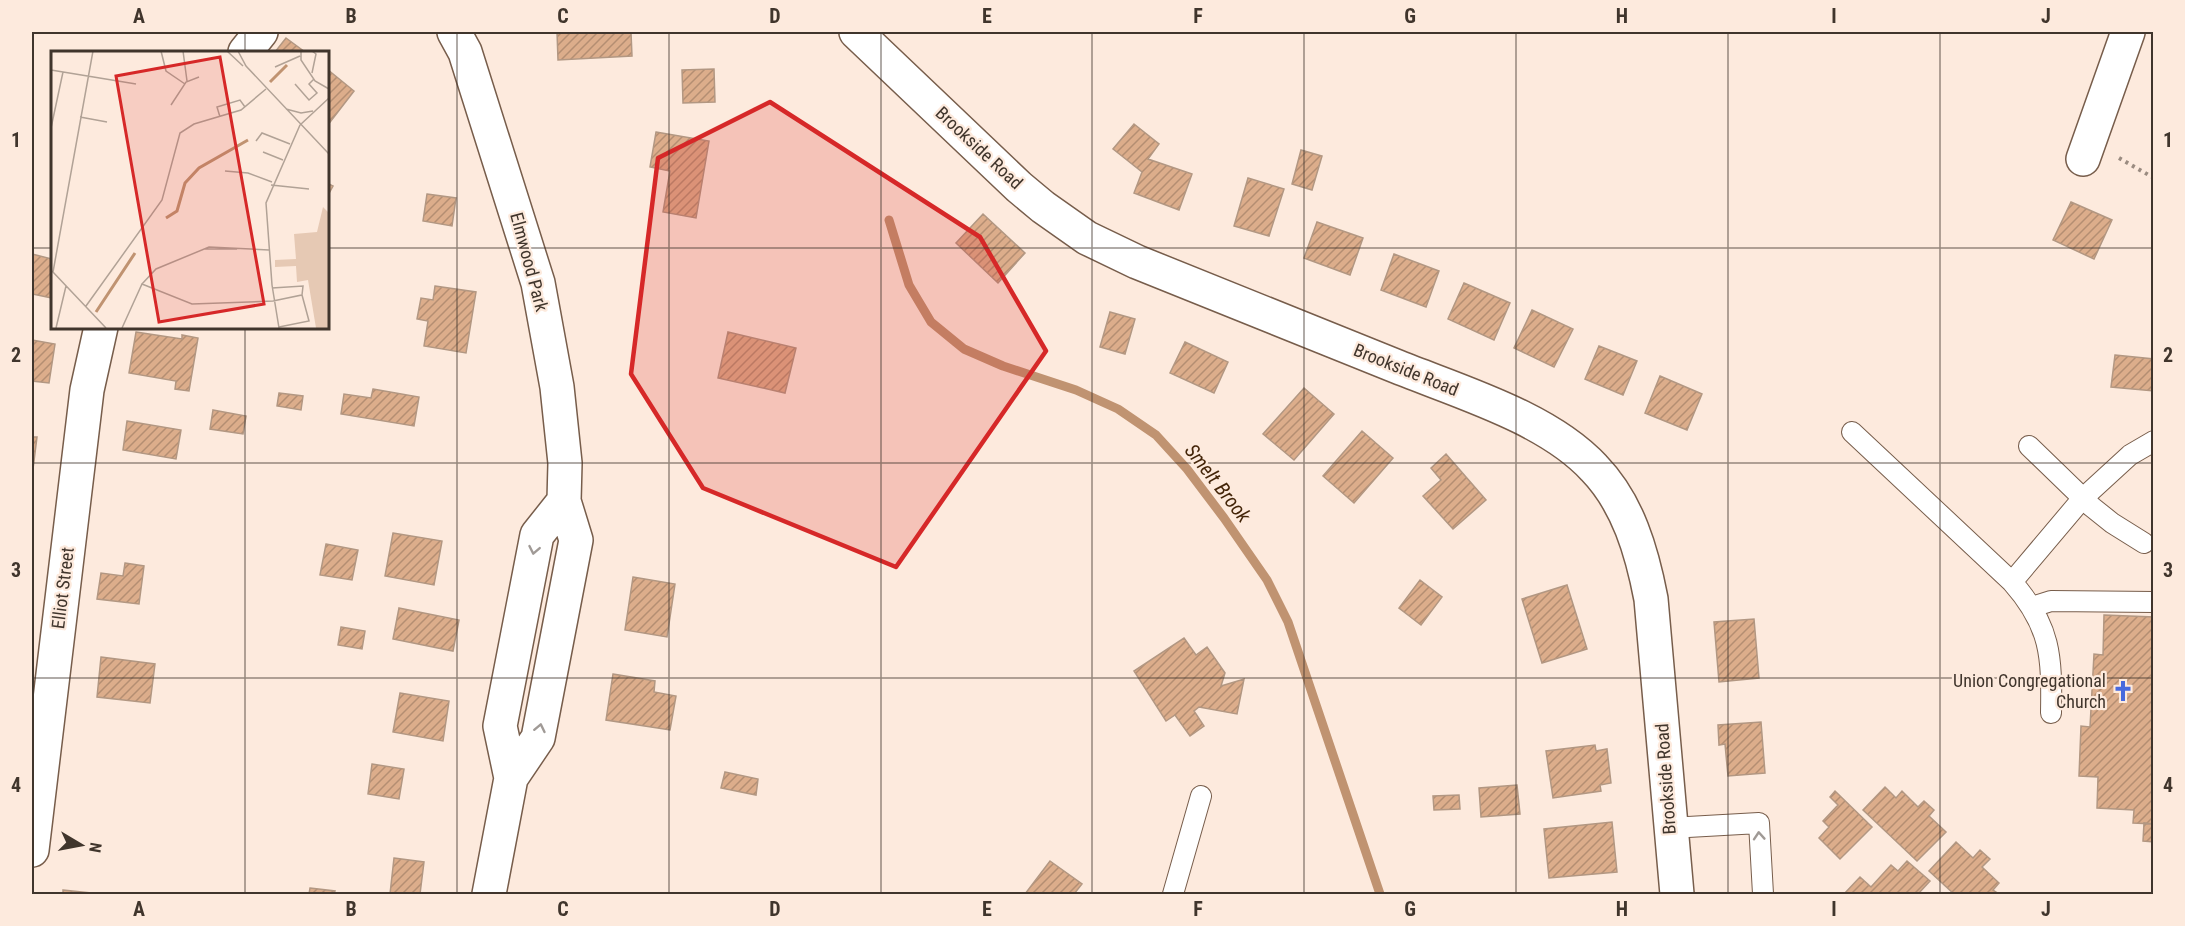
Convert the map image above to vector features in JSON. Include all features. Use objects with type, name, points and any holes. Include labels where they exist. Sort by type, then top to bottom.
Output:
[{"type":"street","points":[[246,51],[261,32]]},
{"type":"street","name":"Elmwood Park","points":[[454,32],[465,51],[538,283],[557,387],[565,463],[564,501],[576,540],[538,738],[511,778],[489,894]]},
{"type":"street","name":"Brookside Road","points":[[856,32],[1019,187],[1065,224],[1087,238],[1137,262],[1488,403],[1559,438],[1590,463],[1611,488],[1623,507],[1647,577],[1654,625],[1677,894]]},
{"type":"street","points":[[2085,154],[2128,32]]},
{"type":"street","name":"Elliot Street","points":[[32,850],[87,390],[101,328]]},
{"type":"lane","points":[[1852,432],[2012,582],[2032,607],[2045,632],[2049,646],[2052,663],[2051,712]]},
{"type":"lane","points":[[2012,582],[2082,499],[2130,455],[2154,441]]},
{"type":"lane","points":[[2029,446],[2082,499],[2112,523],[2144,543]]},
{"type":"lane","points":[[2032,607],[2057,601],[2154,602]]},
{"type":"lane","points":[[1173,894],[1201,796]]},
{"type":"lane","points":[[1670,828],[1759,823],[1763,894]]},
{"type":"path","points":[[2085,154],[2114,155],[2154,178]]},
{"type":"highlighted area","points":[[770,102],[980,237],[1046,351],[896,567],[703,488],[631,374],[658,158]]},
{"type":"building","points":[[557,32],[631,32],[632,56],[558,60]]},
{"type":"building","points":[[286,38],[304,51],[276,51]]},
{"type":"building","points":[[714,69],[715,102],[683,103],[682,70]]},
{"type":"building","points":[[328,70],[354,91],[328,125]]},
{"type":"building","points":[[1134,124],[1159,144],[1148,159],[1192,174],[1179,210],[1134,193],[1142,172],[1113,149]]},
{"type":"building","points":[[656,132],[709,141],[696,218],[663,212],[670,171],[650,167]]},
{"type":"building","points":[[1301,150],[1322,156],[1312,190],[1292,184]]},
{"type":"building","points":[[1248,178],[1284,189],[1269,236],[1234,226]]},
{"type":"building","points":[[328,184],[333,186],[328,195]]},
{"type":"building","points":[[427,194],[456,198],[452,226],[423,221]]},
{"type":"building","points":[[2071,202],[2112,220],[2094,259],[2053,240]]},
{"type":"building","points":[[983,214],[1025,253],[998,283],[956,243]]},
{"type":"building","points":[[1317,222],[1363,238],[1350,275],[1304,258]]},
{"type":"building","points":[[32,254],[51,259],[51,298],[32,294]]},
{"type":"building","points":[[1394,254],[1439,271],[1426,307],[1381,290]]},
{"type":"building","points":[[1464,283],[1510,303],[1494,340],[1448,319]]},
{"type":"building","points":[[435,286],[476,292],[466,353],[424,346],[428,321],[417,319],[421,298],[433,300]]},
{"type":"building","points":[[1532,310],[1573,329],[1554,367],[1514,348]]},
{"type":"building","points":[[1110,312],[1135,319],[1125,354],[1100,347]]},
{"type":"building","points":[[136,332],[182,339],[182,335],[198,338],[189,391],[175,389],[176,381],[129,373]]},
{"type":"building","points":[[728,332],[796,348],[785,393],[718,378]]},
{"type":"building","points":[[32,340],[55,344],[49,383],[32,381]]},
{"type":"building","points":[[1185,342],[1228,362],[1214,393],[1170,373]]},
{"type":"building","points":[[1599,346],[1637,361],[1623,395],[1585,379]]},
{"type":"building","points":[[2115,355],[2154,359],[2154,391],[2111,387]]},
{"type":"building","points":[[1660,376],[1702,394],[1687,430],[1645,413]]},
{"type":"building","points":[[1304,388],[1334,414],[1294,460],[1263,434]]},
{"type":"building","points":[[373,389],[419,397],[414,426],[341,414],[344,394],[371,398]]},
{"type":"building","points":[[279,393],[303,396],[301,410],[277,406]]},
{"type":"building","points":[[213,410],[246,416],[243,434],[210,429]]},
{"type":"building","points":[[127,421],[181,430],[176,459],[123,450]]},
{"type":"building","points":[[1362,431],[1393,458],[1354,503],[1323,476]]},
{"type":"building","points":[[32,437],[37,437],[32,477]]},
{"type":"building","points":[[1446,454],[1486,500],[1453,529],[1423,496],[1441,480],[1431,468]]},
{"type":"building","points":[[393,533],[442,541],[434,585],[385,576]]},
{"type":"building","points":[[326,544],[358,550],[352,580],[320,575]]},
{"type":"building","points":[[125,563],[144,566],[139,604],[97,599],[101,573],[123,576]]},
{"type":"building","points":[[633,577],[675,584],[667,637],[625,630]]},
{"type":"building","points":[[1420,580],[1442,597],[1421,625],[1399,608]]},
{"type":"building","points":[[1567,585],[1587,649],[1542,663],[1522,599]]},
{"type":"building","points":[[399,608],[459,620],[453,651],[393,639]]},
{"type":"building","name":"Union Congregational Church","points":[[2104,615],[2154,617],[2154,824],[2133,823],[2134,810],[2097,808],[2098,777],[2079,776],[2081,726],[2090,727],[2094,654],[2103,655]]},
{"type":"building","points":[[1754,619],[1759,678],[1719,682],[1714,622]]},
{"type":"building","points":[[341,627],[365,631],[362,649],[338,645]]},
{"type":"building","points":[[1184,638],[1196,655],[1207,647],[1225,673],[1221,686],[1244,679],[1237,714],[1199,707],[1194,711],[1204,726],[1190,736],[1175,715],[1166,721],[1134,671]]},
{"type":"building","points":[[101,657],[155,664],[150,703],[97,697]]},
{"type":"building","points":[[613,674],[655,681],[654,692],[676,696],[670,730],[606,720]]},
{"type":"building","points":[[400,693],[449,701],[443,741],[393,732]]},
{"type":"building","points":[[1761,722],[1765,773],[1728,776],[1725,744],[1719,745],[1718,725]]},
{"type":"building","points":[[1595,745],[1596,751],[1607,749],[1611,783],[1600,785],[1601,791],[1553,798],[1546,751]]},
{"type":"building","points":[[372,764],[404,769],[399,799],[368,794]]},
{"type":"building","points":[[725,772],[758,779],[756,795],[721,788]]},
{"type":"building","points":[[1517,785],[1520,814],[1481,817],[1479,788]]},
{"type":"building","points":[[1885,787],[1896,798],[1902,791],[1918,807],[1924,801],[1934,810],[1929,816],[1946,832],[1917,861],[1863,810]]},
{"type":"building","points":[[1835,791],[1872,827],[1840,859],[1819,838],[1829,827],[1823,821],[1838,805],[1830,797]]},
{"type":"building","points":[[1459,795],[1460,809],[1434,810],[1433,796]]},
{"type":"building","points":[[1612,822],[1617,872],[1549,878],[1544,829]]},
{"type":"building","points":[[2144,823],[2154,824],[2154,842],[2143,841]]},
{"type":"building","points":[[1956,842],[1973,858],[1980,850],[1990,859],[1982,867],[1999,883],[1993,890],[1999,894],[1954,894],[1929,871]]},
{"type":"building","points":[[394,858],[424,862],[420,894],[390,894]]},
{"type":"building","points":[[1050,861],[1082,884],[1074,894],[1025,894]]},
{"type":"building","points":[[1907,861],[1930,881],[1918,894],[1844,894],[1860,877],[1871,887],[1891,865],[1898,871]]},
{"type":"building","points":[[310,888],[335,891],[334,894],[309,894]]},
{"type":"building","points":[[63,890],[101,894],[63,894]]},
{"type":"waterway","name":"Smelt Brook","points":[[889,220],[909,285],[931,322],[964,349],[1003,366],[1076,390],[1118,409],[1156,435],[1187,469],[1224,518],[1267,580],[1288,622],[1380,894]]},
{"type":"place","name":"Union Congregational Church","points":[[2123,691]]}]
